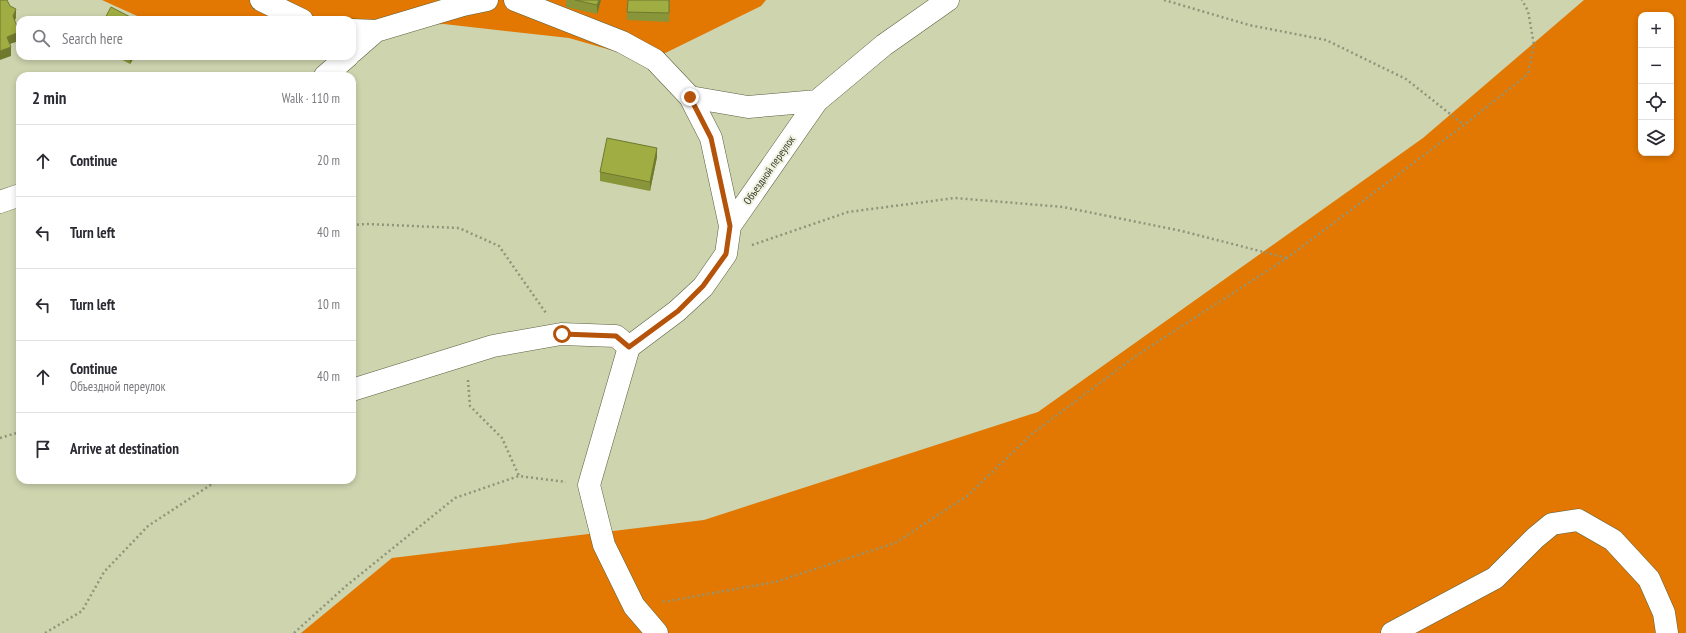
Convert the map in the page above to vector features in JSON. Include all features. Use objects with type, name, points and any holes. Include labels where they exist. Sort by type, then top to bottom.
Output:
[{"type":"street","points":[[261,0],[294,16]]},
{"type":"street","points":[[356,30],[376,32],[463,5],[487,0]]},
{"type":"street","name":"Объездной переулок","points":[[515,0],[622,42],[655,60],[690,97],[711,138],[730,226]]},
{"type":"street","name":"Объездной переулок","points":[[730,226],[817,101],[884,45],[948,0]]},
{"type":"street","points":[[356,49],[376,32]]},
{"type":"street","points":[[330,72],[343,60]]},
{"type":"street","points":[[690,97],[748,107],[817,101]]},
{"type":"street","points":[[0,202],[16,196]]},
{"type":"street","points":[[657,633],[634,606],[604,545],[589,485],[629,347],[678,311],[698,292],[726,254],[730,226]]},
{"type":"street","points":[[356,389],[493,346],[562,334],[616,336],[629,347]]},
{"type":"street","points":[[1392,633],[1495,578],[1535,538],[1552,524],[1578,520],[1613,540],[1649,579],[1664,613],[1667,633]]},
{"type":"path","points":[[1164,0],[1248,25],[1326,40],[1406,79],[1464,125]]},
{"type":"path","points":[[634,606],[775,582],[895,542],[967,496],[1033,433],[1137,355],[1287,258],[1464,125],[1528,74],[1534,44],[1528,11],[1522,0]]},
{"type":"path","points":[[726,254],[848,212],[955,198],[1063,207],[1182,231],[1287,258]]},
{"type":"path","points":[[356,225],[459,228],[499,246],[562,334]]},
{"type":"path","points":[[452,359],[468,376],[470,406],[502,438],[519,476]]},
{"type":"path","points":[[0,438],[16,433]]},
{"type":"path","points":[[294,633],[346,586],[455,498],[519,476],[589,485]]},
{"type":"path","points":[[45,633],[82,611],[104,572],[148,526],[212,484]]},
{"type":"shaded area","points":[[102,0],[766,0],[761,6],[649,61],[569,38],[444,24],[356,28],[356,16],[137,16]]},
{"type":"shaded area","points":[[1584,0],[1686,0],[1686,633],[301,633],[392,558],[704,520],[1038,412],[1423,138]]},
{"type":"building","points":[[0,0],[7,0],[10,6],[16,9],[13,16],[16,24],[16,33],[7,37],[11,47],[0,51]]},
{"type":"building","points":[[575,0],[599,0],[597,5]]},
{"type":"building","points":[[628,0],[669,0],[669,13],[627,12]]},
{"type":"building","points":[[111,7],[128,16],[106,16]]},
{"type":"building","points":[[607,138],[657,148],[650,182],[600,172]]},
{"type":"route","points":[[562,334],[596,334],[616,336],[629,347],[678,311],[703,286],[726,254],[730,226],[711,138],[690,97]]}]
